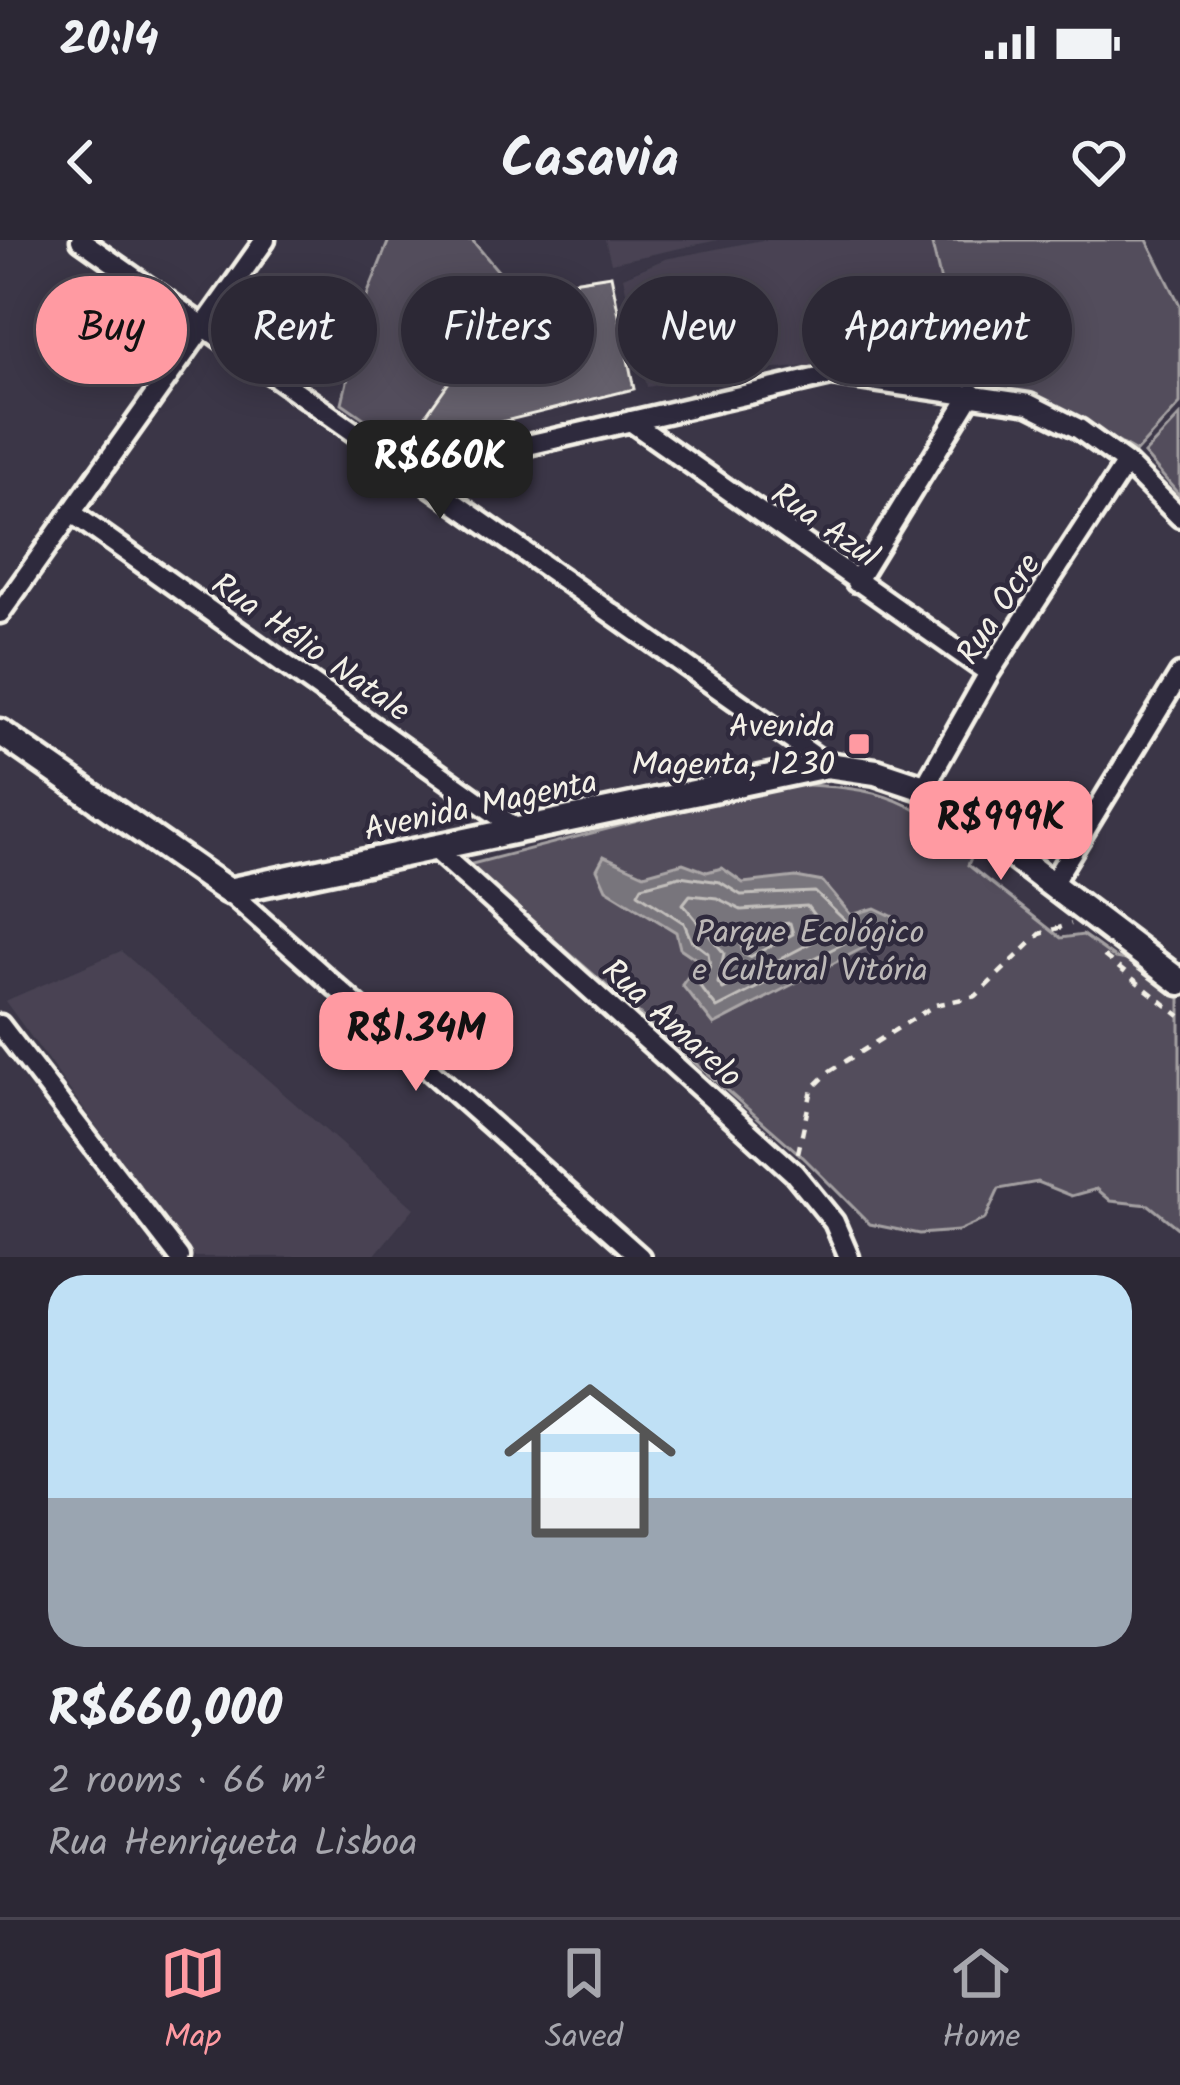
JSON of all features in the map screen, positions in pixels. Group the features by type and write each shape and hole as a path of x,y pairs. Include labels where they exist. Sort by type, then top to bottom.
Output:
{"street":[{"path":"80,240 415,471 827,765"},
{"path":"0,613 265,240"},
{"path":"415,471 830,375 1029,404 1079,429 1126,463 1180,517"},
{"path":"856,582 972,393"},
{"name":"Rua Azul","path":"630,421 989,674"},
{"name":"Rua Ocre","path":"924,788 989,674 1126,463"},
{"name":"Rua Hélio Natale","path":"73,513 517,829"},
{"path":"1052,884 1180,674"},
{"path":"0,732 228,891 640,1257"},
{"name":"Avenida Magenta","path":"228,891 827,765 876,772 924,788 1180,982"},
{"name":"Rua Amarelo","path":"435,849 794,1173 834,1222 849,1257"},
{"path":"0,1025 179,1257"}],"path":[{"path":"794,1173 812,1089 830,1071 935,1005 976,996 1040,934 1068,926 1091,912"},
{"path":"1057,918 1068,926"},
{"path":"1105,956 1180,1016"}],"shaded area":[{"path":"605,240 718,240 611,263"},
{"path":"762,240 931,240 940,276 802,276 802,367 778,369 778,276 625,276 665,259"},
{"path":"121,951 414,1208 373,1257 191,1257 5,1001"}],"green space":[{"path":"389,240 472,240 502,276 401,276 401,384 448,384 404,446 342,403 346,384 377,384 375,276"},
{"path":"931,240 1147,240 1180,305 1180,404 1136,452 1060,409 991,384 1072,384 1072,276 940,276"},
{"path":"1180,416 1180,496 1144,454"},
{"name":"Parque Ecológico e Cultural Vitória","path":"782,784 864,791 907,805 972,855 968,865 1061,938 1083,935 1115,958 1167,967 1180,980 1180,1230 1149,1205 1111,1201 1097,1189 1072,1196 1038,1182 999,1189 985,1219 958,1231 919,1234 870,1224 803,1157 468,865"}],"water":[{"path":"604,856 644,874 683,863 707,872 722,868 743,883 796,877 823,882 851,915 875,908 896,918 892,933 714,1025 682,985 699,961 680,948 676,932 606,889 597,869"}],"building":[{"path":"611,275 618,310 618,384 633,384 634,389 404,446 448,384 594,384 594,278"}],"place":[{"name":"Avenida Magenta, 1230","path":"859,744"}]}
